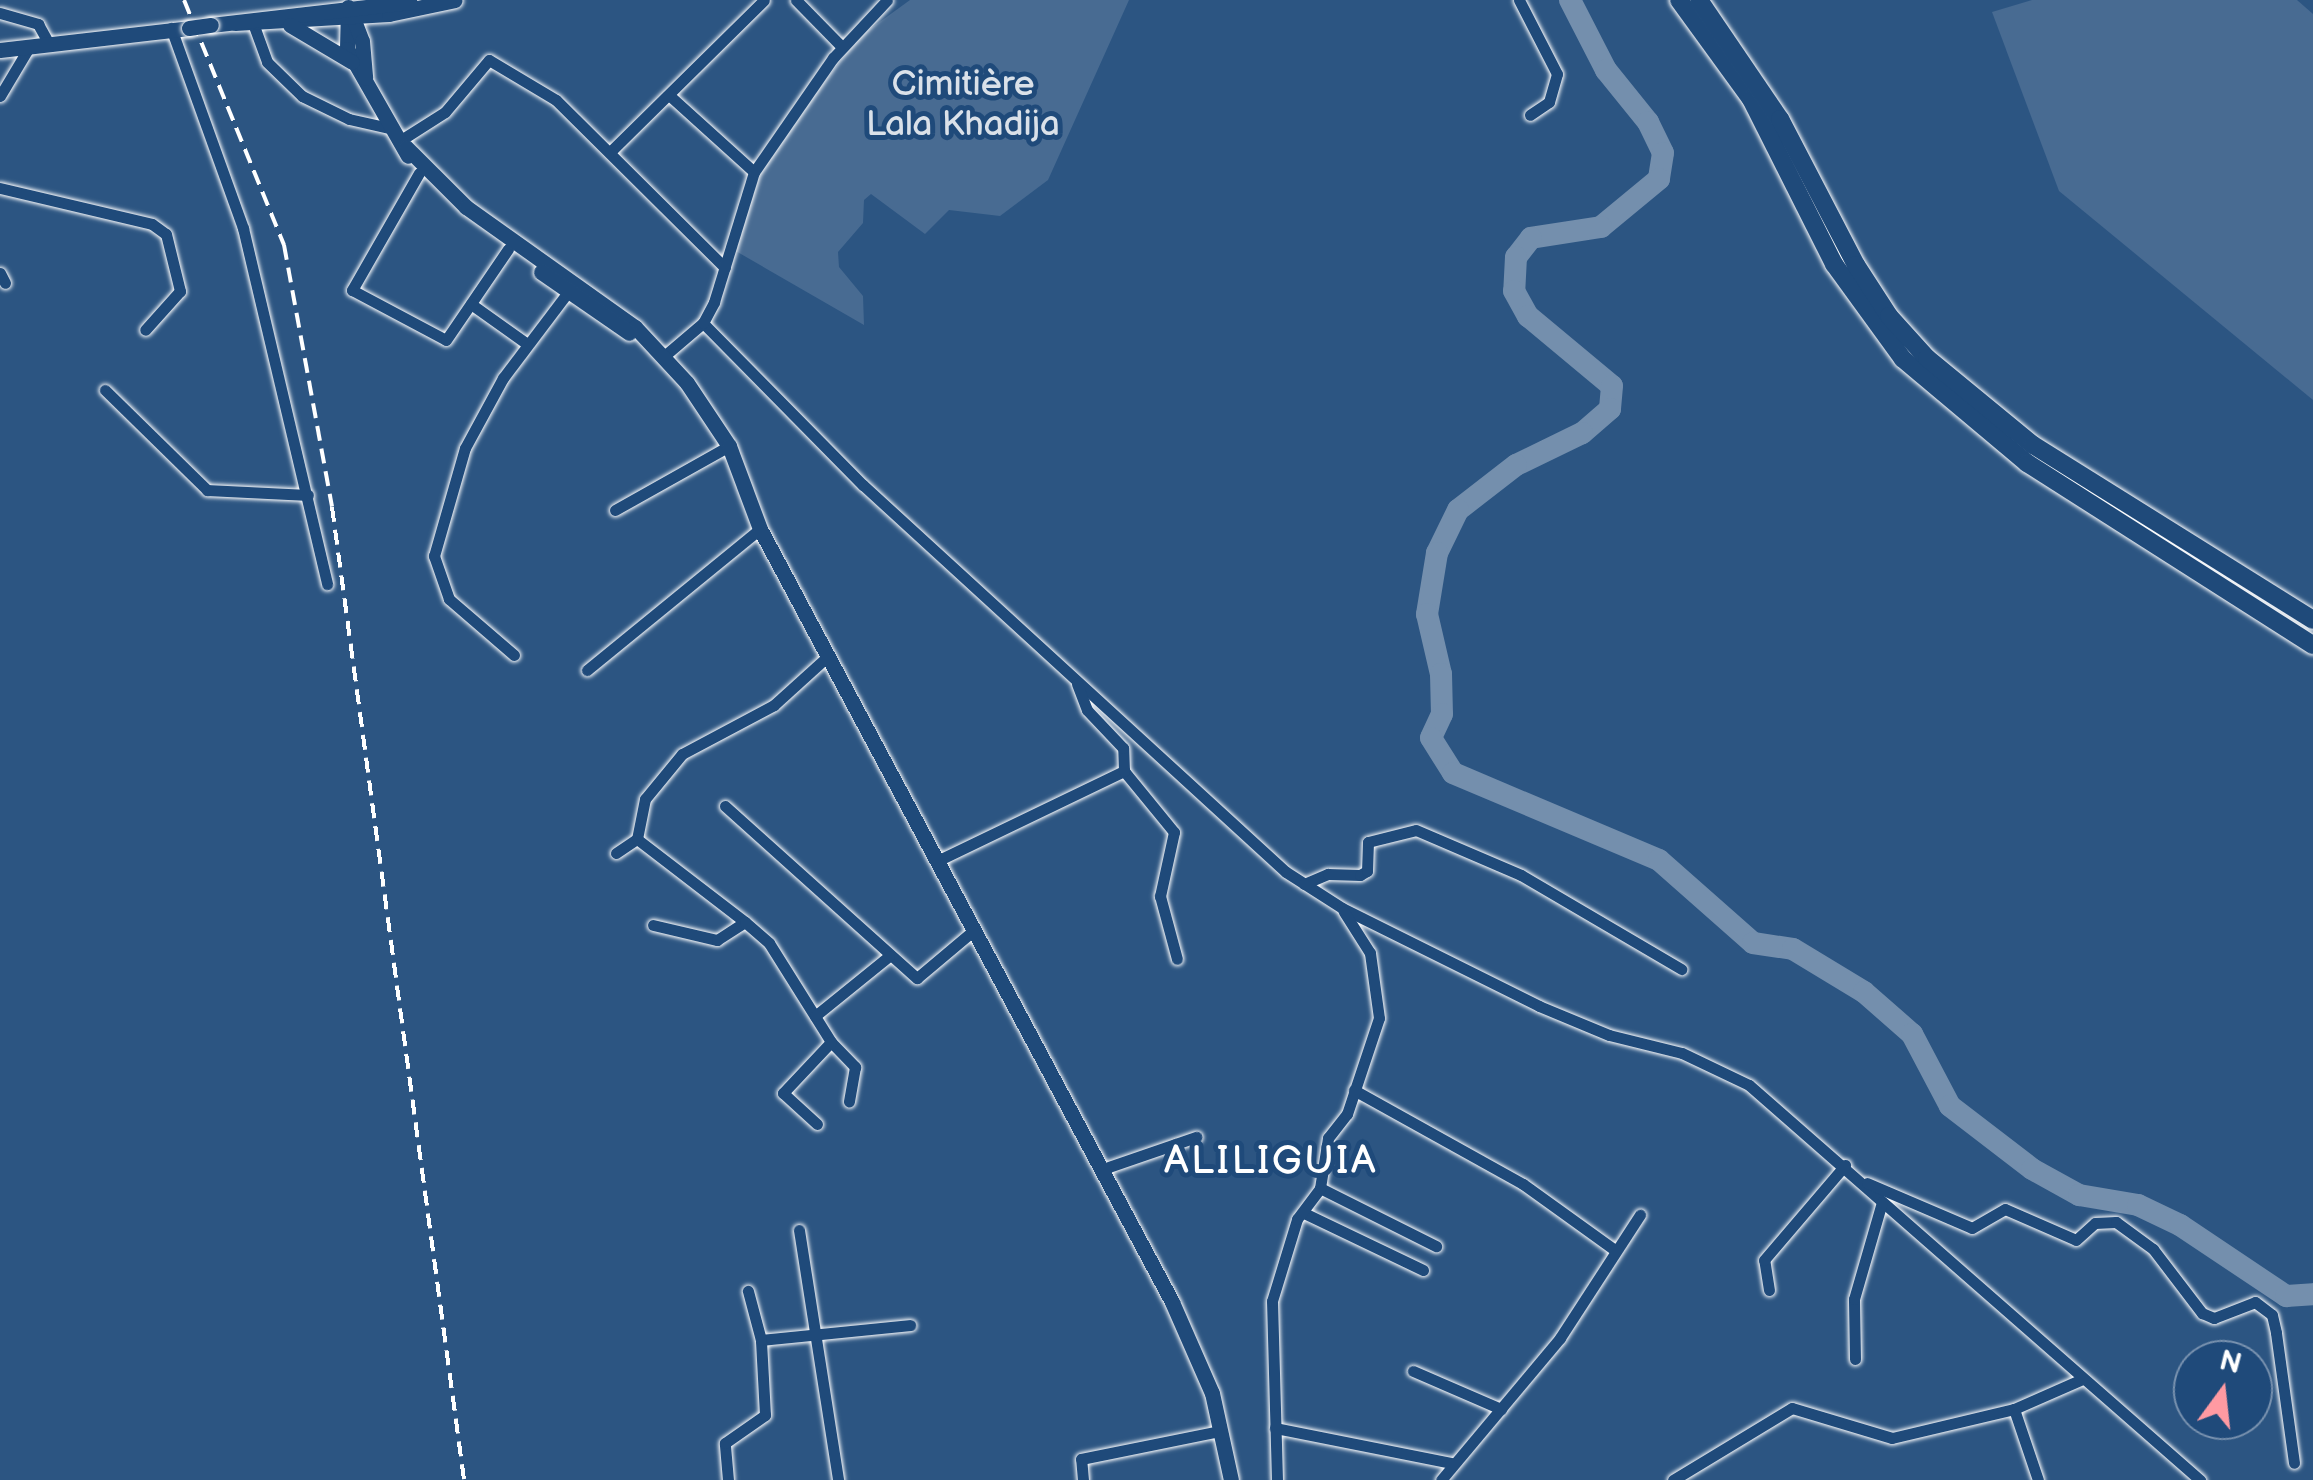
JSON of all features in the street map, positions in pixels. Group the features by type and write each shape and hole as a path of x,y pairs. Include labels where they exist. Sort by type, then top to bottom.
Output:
{"highway":[{"path":"1679,0 1752,99 1834,264 1903,359 2027,463 2313,645"},
{"path":"1699,0 1780,119 1864,278 1927,358 2033,445 2313,620"}],"main road":[{"path":"235,22 254,26 286,24 424,0"},
{"path":"362,41 395,6 455,0"},
{"path":"0,50 171,28 349,14"},
{"path":"349,14 362,41 365,78"},
{"path":"349,14 345,44 419,172 508,249 650,344"},
{"path":"286,24 354,64"},
{"path":"400,138 466,208 626,319 662,356 728,446 760,529 1172,1302 1212,1394 1231,1480"}],"street":[{"path":"610,152 764,0"},
{"path":"796,0 842,47"},
{"path":"662,356 703,323 725,268 754,172 842,47 887,0"},
{"path":"1519,0 1557,74 1550,102 1530,115"},
{"path":"0,13 38,24 50,46"},
{"path":"254,26 267,62 302,96 350,120 400,138 445,112 489,60 556,100 725,268"},
{"path":"171,28 243,228 327,584"},
{"path":"0,96 28,48"},
{"path":"670,96 754,172"},
{"path":"419,172 352,290 446,340 508,249"},
{"path":"0,188 160,227 180,290 145,330"},
{"path":"514,655 450,599 434,556 465,448 527,344 568,292"},
{"path":"471,304 527,344"},
{"path":"703,323 862,485 1304,884 1342,908 1609,1036 1718,1067 1845,1165 2080,1380 2200,1480"},
{"path":"106,390 207,490 308,495"},
{"path":"615,510 728,446"},
{"path":"587,670 760,529"},
{"path":"616,853 637,839 645,799 682,754 774,706 828,656"},
{"path":"1076,682 1087,710 1123,748 1124,770 1174,832 1160,896 1177,959"},
{"path":"937,861 1124,770"},
{"path":"725,806 917,978 974,930"},
{"path":"1304,884 1328,874 1360,875 1367,871 1368,842 1416,830 1521,875 1681,969"},
{"path":"637,839 770,943 831,1042 854,1067 850,1101"},
{"path":"1277,1480 1272,1301 1304,1214 1320,1188 1328,1138 1354,1090 1380,1006 1370,954 1342,908"},
{"path":"653,925 717,940 746,922"},
{"path":"815,1016 889,956"},
{"path":"817,1124 783,1093 831,1042"},
{"path":"1354,1090 1523,1184 1614,1250"},
{"path":"1100,1170 1196,1137"},
{"path":"1768,1290 1764,1260 1845,1165"},
{"path":"1862,1181 1972,1228 2005,1209 2076,1240 2095,1223 2116,1222 2153,1249 2202,1313 2214,1318 2255,1302 2272,1315 2294,1463"},
{"path":"1320,1188 1436,1246"},
{"path":"1855,1359 1854,1299 1882,1202"},
{"path":"1304,1214 1423,1270"},
{"path":"1442,1480 1452,1463 1560,1338 1640,1215"},
{"path":"799,1230 838,1480"},
{"path":"728,1480 725,1443 765,1415 761,1340 748,1291"},
{"path":"761,1340 910,1325"},
{"path":"1413,1371 1501,1410"},
{"path":"1681,1477 1792,1408 1892,1438 2014,1409 2080,1380"},
{"path":"2014,1409 2038,1480"},
{"path":"1275,1428 1452,1463"},
{"path":"1083,1480 1081,1459 1220,1431"}],"green space":[{"name":"Cimitière Lala Khadija","path":"910,0 1129,0 1048,180 1000,216 949,210 925,234 871,194 864,200 863,223 838,252 839,267 863,296 864,325 734,250 766,159 859,37"},
{"path":"2032,0 2297,0 2313,14 2313,400 2059,191 1992,12"}],"waterway":[{"path":"1570,0 1606,70 1648,122 1663,153 1659,179 1601,227 1531,238 1516,257 1514,291 1528,316 1612,386 1610,409 1582,433 1516,465 1458,510 1437,553 1427,614 1441,674 1442,714 1431,738 1453,773 1659,860 1753,943 1793,949 1864,992 1912,1034 1950,1106 2032,1169 2079,1195 2138,1205 2180,1225 2286,1296 2313,1294"}],"railway":[{"path":"184,0 284,245 332,507 464,1480"}],"district":[{"name":"ALILIGUIA","path":"1271,1161"}]}
